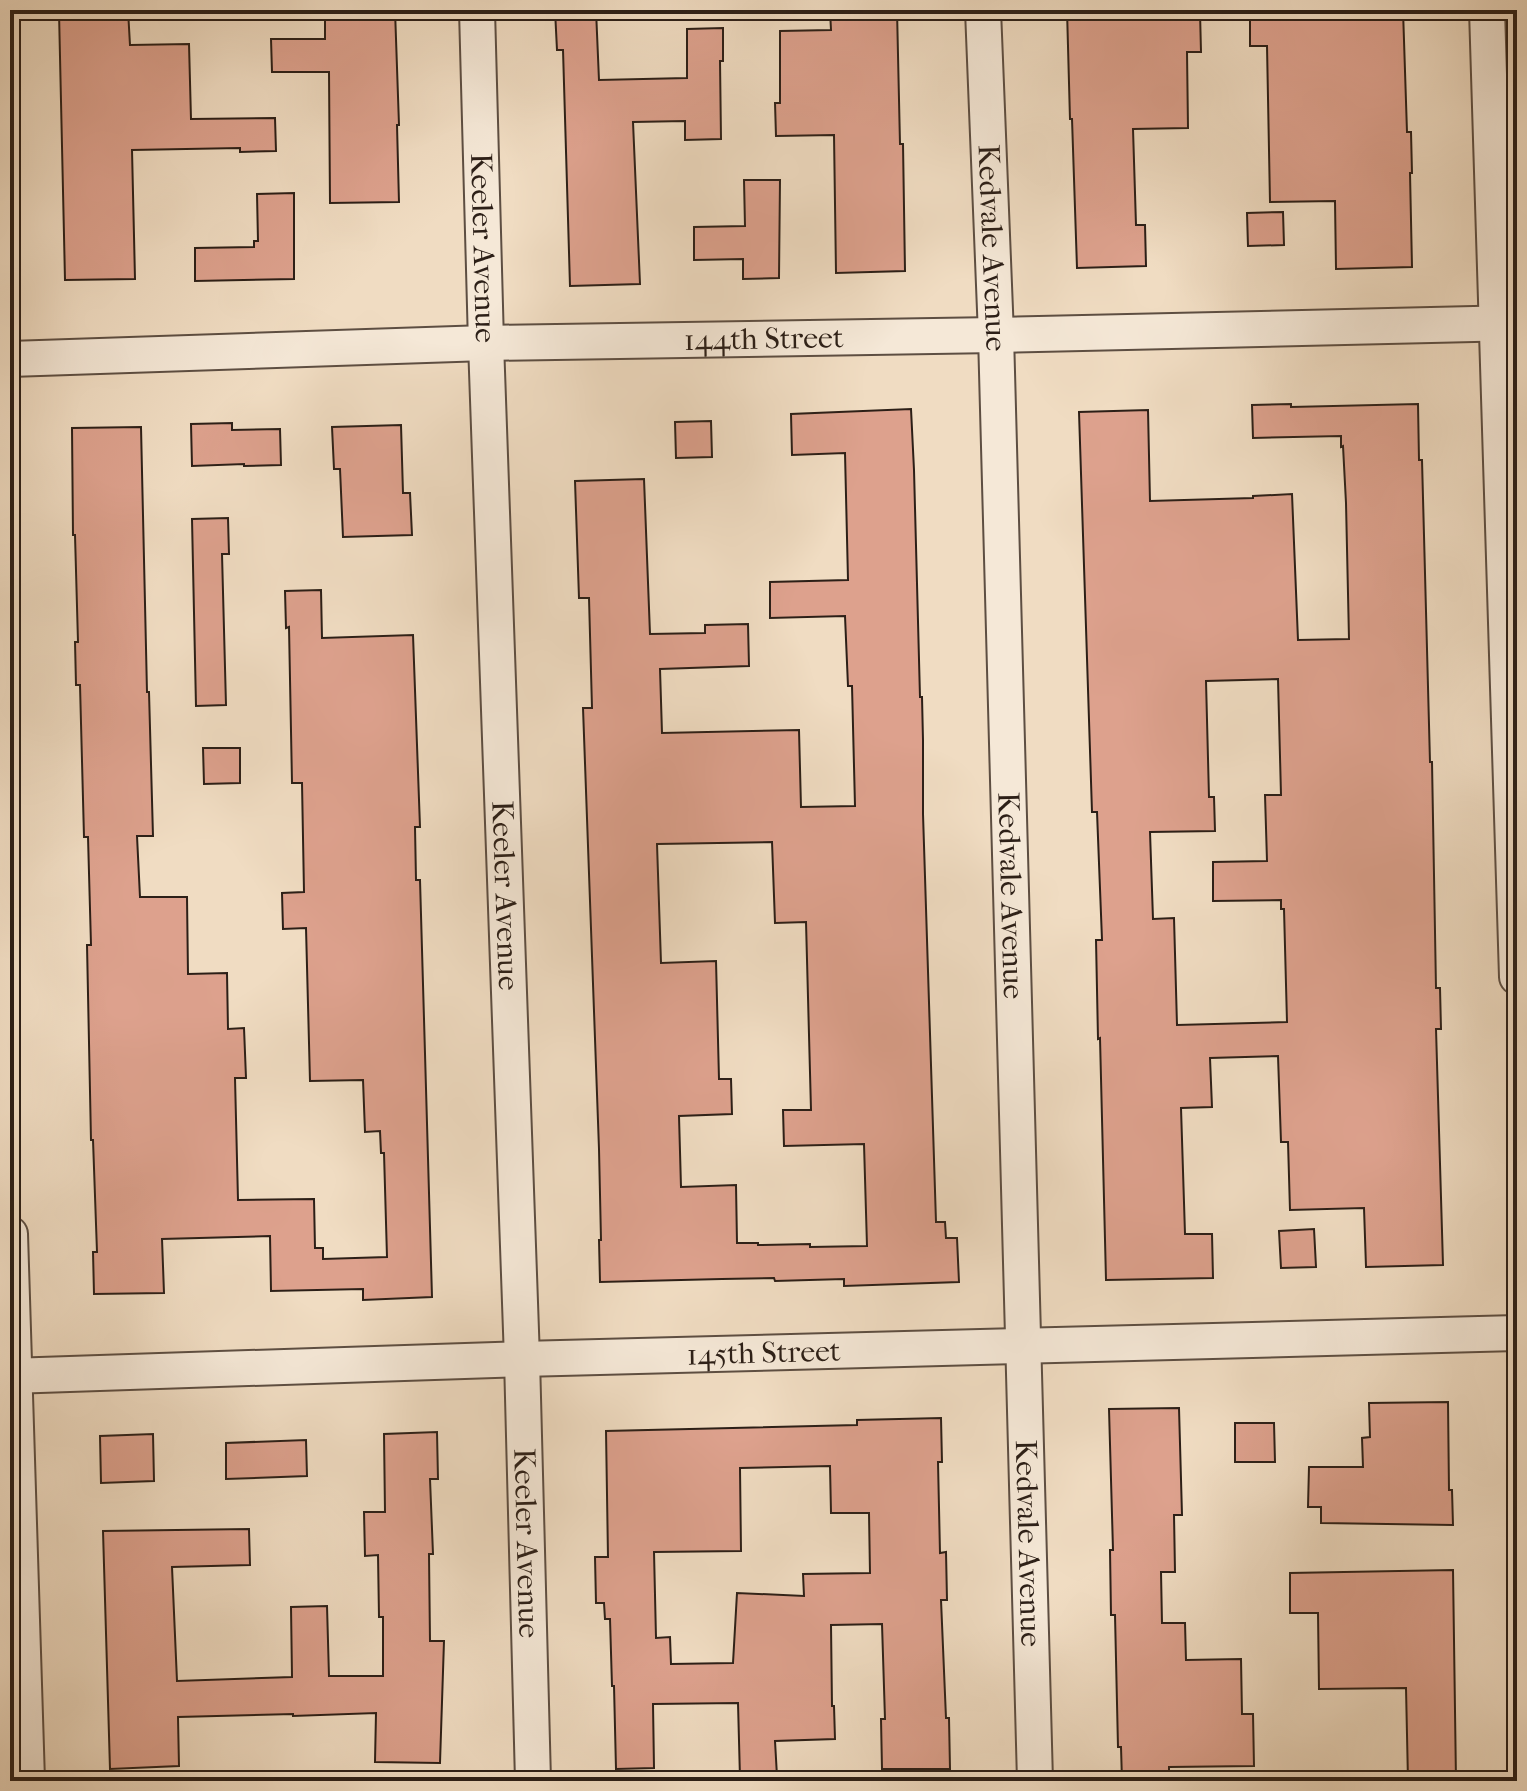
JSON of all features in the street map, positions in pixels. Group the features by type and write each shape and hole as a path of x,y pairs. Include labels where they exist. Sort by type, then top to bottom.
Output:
{"street":[{"name":"Keeler Avenue","path":"477,10 533,1781"},
{"name":"Kedvale Avenue","path":"983,10 996,335 1035,1781"},
{"path":"1487,10 1507,323 1517,977"},
{"name":"144th Street","path":"10,359 486,343 1507,323"},
{"path":"10,1234 12,1376 27,1781"},
{"name":"145th Street","path":"12,1376 1022,1344 1517,1333"}],"building":[{"path":"128,10 130,45 189,44 191,119 275,118 276,151 240,152 240,148 132,150 135,279 65,280 59,12"},
{"path":"325,10 395,10 399,202 330,203 329,72 272,72 271,39 325,39"},
{"path":"555,10 596,10 599,80 687,78 687,29 723,28 723,61 720,61 721,139 685,140 685,121 633,122 640,284 570,286 563,50 557,50"},
{"path":"830,10 897,10 905,271 836,273 834,135 776,136 775,103 780,103 780,31 831,30"},
{"path":"1067,10 1127,10 1128,14 1200,12 1201,52 1187,52 1188,128 1133,129 1136,225 1145,225 1146,266 1077,268"},
{"path":"1403,10 1407,132 1411,132 1412,267 1336,269 1335,201 1270,202 1267,46 1250,46 1250,12"},
{"path":"744,180 780,180 779,278 743,279 743,259 694,260 694,227 745,226"},
{"path":"294,193 294,279 195,281 195,248 254,247 254,241 258,241 257,194"},
{"path":"1283,212 1284,245 1248,246 1247,213"},
{"path":"1418,404 1432,762 1436,988 1440,988 1441,1029 1436,1029 1443,1265 1366,1267 1364,1208 1290,1210 1288,1142 1281,1142 1278,1056 1210,1058 1212,1107 1181,1108 1185,1234 1212,1234 1213,1278 1106,1280 1096,940 1102,940 1097,812 1092,812 1079,412 1148,410 1150,501 1292,494 1298,640 1349,639 1341,436 1253,438 1252,405","holes":["1278,679 1281,795 1265,795 1267,861 1213,862 1213,901 1281,900 1281,909 1284,909 1287,1022 1177,1025 1174,918 1153,919 1150,832 1215,831 1214,797 1209,797 1206,681"]},
{"path":"911,409 936,1222 945,1222 946,1238 957,1238 959,1282 844,1286 844,1279 775,1281 774,1278 600,1282 599,1149 583,708 592,708 589,598 579,598 575,481 644,479 650,634 705,633 705,625 748,624 749,666 660,669 662,733 799,730 801,807 855,806 852,686 848,686 845,616 770,618 770,582 848,580 845,453 792,455 791,414","holes":["772,842 775,923 806,922 811,1110 783,1110 784,1146 864,1144 867,1246 737,1243 736,1185 681,1187 679,1116 732,1114 731,1079 719,1079 716,961 661,963 657,844"]},
{"path":"711,421 712,457 676,458 675,422"},
{"path":"232,423 232,430 280,429 281,465 192,466 191,424"},
{"path":"401,425 403,493 410,493 412,535 343,537 340,469 334,469 332,427"},
{"path":"141,427 153,836 137,836 140,897 187,897 188,974 227,973 228,1029 244,1028 246,1078 235,1078 238,1200 314,1199 315,1248 323,1248 323,1259 387,1257 384,1153 381,1153 380,1131 365,1132 363,1080 310,1081 306,928 283,929 282,893 304,892 302,783 292,783 289,627 286,628 285,591 321,590 322,638 413,635 420,827 415,827 416,880 420,880 432,1297 363,1300 363,1289 271,1291 270,1236 162,1239 164,1293 94,1294 93,1252 97,1252 87,945 91,945 88,837 84,837 80,685 76,685 75,642 78,642 72,428"},
{"path":"228,518 229,554 222,554 226,705 196,706 192,519"},
{"path":"203,748 240,748 240,783 204,784"},
{"path":"1314,1229 1316,1267 1281,1268 1279,1231"},
{"path":"1448,1402 1449,1490 1452,1490 1453,1525 1321,1523 1321,1507 1308,1507 1309,1467 1363,1467 1362,1438 1370,1437 1369,1403"},
{"path":"1179,1408 1182,1515 1174,1515 1175,1572 1161,1572 1162,1623 1185,1623 1186,1660 1241,1659 1242,1714 1253,1714 1254,1766 1169,1767 1169,1781 1122,1781 1121,1747 1118,1747 1115,1615 1111,1615 1110,1550 1113,1550 1109,1409"},
{"path":"941,1418 942,1462 938,1462 940,1553 946,1552 947,1600 941,1600 950,1769 882,1769 881,1719 885,1719 882,1624 831,1625 835,1739 775,1741 777,1776 740,1778 738,1703 653,1704 654,1768 616,1769 610,1619 605,1619 604,1603 596,1603 595,1557 608,1557 606,1431 857,1425 857,1420","holes":["830,1466 831,1513 869,1513 870,1573 803,1574 804,1596 737,1593 733,1663 671,1664 670,1637 656,1638 654,1552 741,1551 740,1468"]},
{"path":"1235,1423 1274,1423 1275,1462 1235,1462"},
{"path":"437,1432 438,1479 430,1479 433,1554 429,1554 430,1641 444,1641 440,1763 375,1762 376,1713 293,1714 178,1717 179,1766 110,1769 103,1531 249,1529 250,1565 172,1567 177,1681 292,1677 291,1607 327,1606 329,1676 383,1676 383,1617 379,1617 378,1555 365,1556 364,1512 385,1512 384,1434"},
{"path":"153,1434 154,1481 101,1483 100,1436"},
{"path":"306,1440 307,1476 226,1479 226,1443"},
{"path":"1453,1570 1456,1781 1408,1781 1406,1688 1319,1689 1318,1613 1290,1613 1290,1573"}]}
